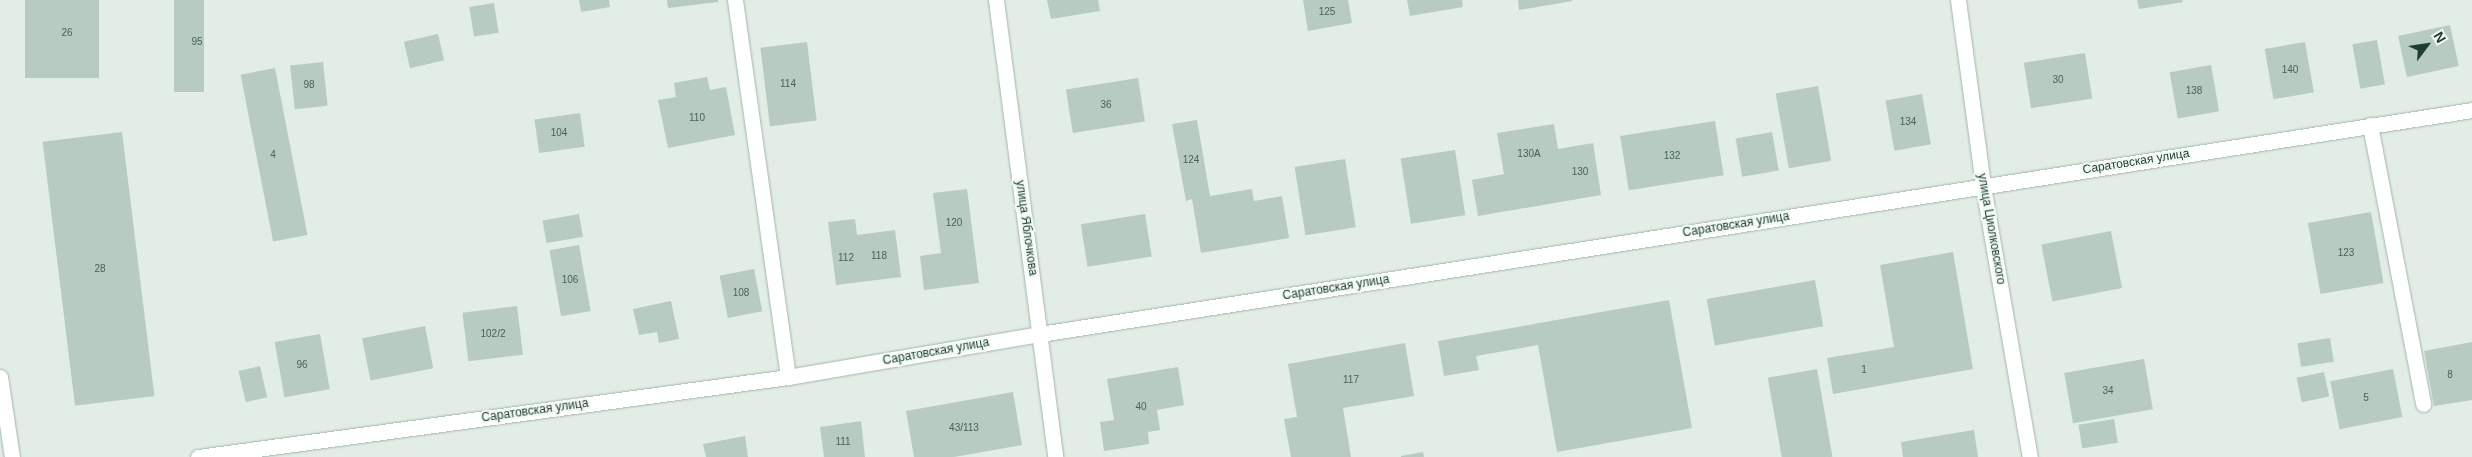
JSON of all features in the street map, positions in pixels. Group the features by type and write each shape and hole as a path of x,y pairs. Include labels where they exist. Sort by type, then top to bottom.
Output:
{"street":[{"path":"735,0 788,376"},
{"name":"улица Яблочкова","path":"996,0 1055,457"},
{"name":"улица Циолковского","path":"1958,0 1983,186 2030,457"},
{"name":"Саратовская улица","path":"198,457 788,376 1040,334 2472,110"},
{"path":"2370,125 2422,404"},
{"path":"0,377 12,457"}],"building":[{"path":"25,0 99,0 99,78 25,78"},
{"path":"174,0 204,0 204,92 174,92"},
{"path":"579,0 609,0 610,7 581,12"},
{"path":"667,0 718,0 718,2 668,8"},
{"path":"1047,0 1098,0 1100,11 1051,19"},
{"path":"1303,0 1348,0 1352,23 1308,31"},
{"path":"1407,0 1462,0 1463,7 1410,16"},
{"path":"1518,0 1572,0 1572,1 1519,10"},
{"path":"2137,0 2182,0 2183,2 2139,9"},
{"path":"494,3 499,33 474,37 469,7"},
{"path":"2450,25 2459,66 2407,77 2398,36"},
{"path":"438,34 444,60 410,68 404,42"},
{"path":"2377,40 2385,84 2360,89 2352,44"},
{"path":"807,42 817,120 770,126 760,48"},
{"path":"2305,42 2314,92 2273,99 2265,49"},
{"path":"2085,53 2092,98 2031,108 2024,63"},
{"path":"323,62 328,106 295,109 290,65"},
{"path":"2211,65 2219,111 2178,119 2170,72"},
{"path":"275,68 307,235 273,242 241,75"},
{"path":"707,77 710,90 726,87 735,135 668,148 658,100 676,97 674,83"},
{"path":"1138,78 1145,121 1073,133 1066,89"},
{"path":"1818,86 1831,161 1789,168 1776,93"},
{"path":"1922,94 1931,144 1894,151 1886,100"},
{"path":"580,113 585,147 539,153 534,119"},
{"path":"1197,120 1210,196 1252,189 1254,201 1282,196 1289,238 1201,253 1192,199 1186,201 1172,124"},
{"path":"1715,121 1724,175 1629,190 1620,136"},
{"path":"1554,124 1558,149 1593,143 1601,195 1478,216 1472,180 1504,174 1497,133"},
{"path":"122,132 154,396 75,406 43,142"},
{"path":"1772,132 1779,170 1742,177 1736,138"},
{"path":"1455,150 1465,215 1411,224 1401,159"},
{"path":"1345,159 1356,227 1305,235 1295,167"},
{"path":"967,189 979,283 924,290 920,256 941,253 933,193"},
{"path":"2371,212 2384,283 2320,294 2308,223"},
{"path":"579,214 583,237 547,243 543,220"},
{"path":"1145,214 1152,256 1088,267 1081,224"},
{"path":"855,219 857,235 895,230 901,277 836,285 828,222"},
{"path":"2111,231 2122,288 2052,301 2041,245"},
{"path":"579,245 591,311 561,316 549,250"},
{"path":"1953,252 1973,369 1833,394 1827,358 1894,347 1880,265"},
{"path":"754,269 762,311 728,318 720,276"},
{"path":"1815,280 1823,326 1715,345 1707,299"},
{"path":"1669,300 1692,428 1557,452 1538,345 1476,356 1479,370 1444,376 1438,341"},
{"path":"671,301 679,339 659,343 657,332 639,335 633,309"},
{"path":"517,306 523,355 468,361 462,313"},
{"path":"425,326 433,368 370,380 362,338"},
{"path":"320,334 330,389 284,397 275,342"},
{"path":"2330,338 2334,362 2301,367 2297,343"},
{"path":"2472,342 2472,400 2434,406 2424,351"},
{"path":"1405,343 1414,396 1343,408 1351,457 1291,457 1284,419 1297,417 1288,364"},
{"path":"2144,359 2153,409 2073,423 2064,373"},
{"path":"260,366 267,397 246,402 239,371"},
{"path":"1178,367 1184,405 1157,410 1160,430 1148,432 1149,444 1104,451 1100,422 1114,420 1107,379"},
{"path":"1817,369 1832,457 1782,457 1768,378"},
{"path":"2393,369 2402,417 2340,429 2330,381"},
{"path":"2324,372 2329,396 2302,402 2297,378"},
{"path":"1013,392 1022,445 954,457 914,457 906,411"},
{"path":"2114,419 2118,443 2082,448 2078,425"},
{"path":"861,421 865,457 824,457 820,427"},
{"path":"1974,430 1978,457 1903,457 1901,442"},
{"path":"745,436 748,457 706,457 703,444"},
{"path":"1423,452 1424,457 1401,457 1401,456"}]}
